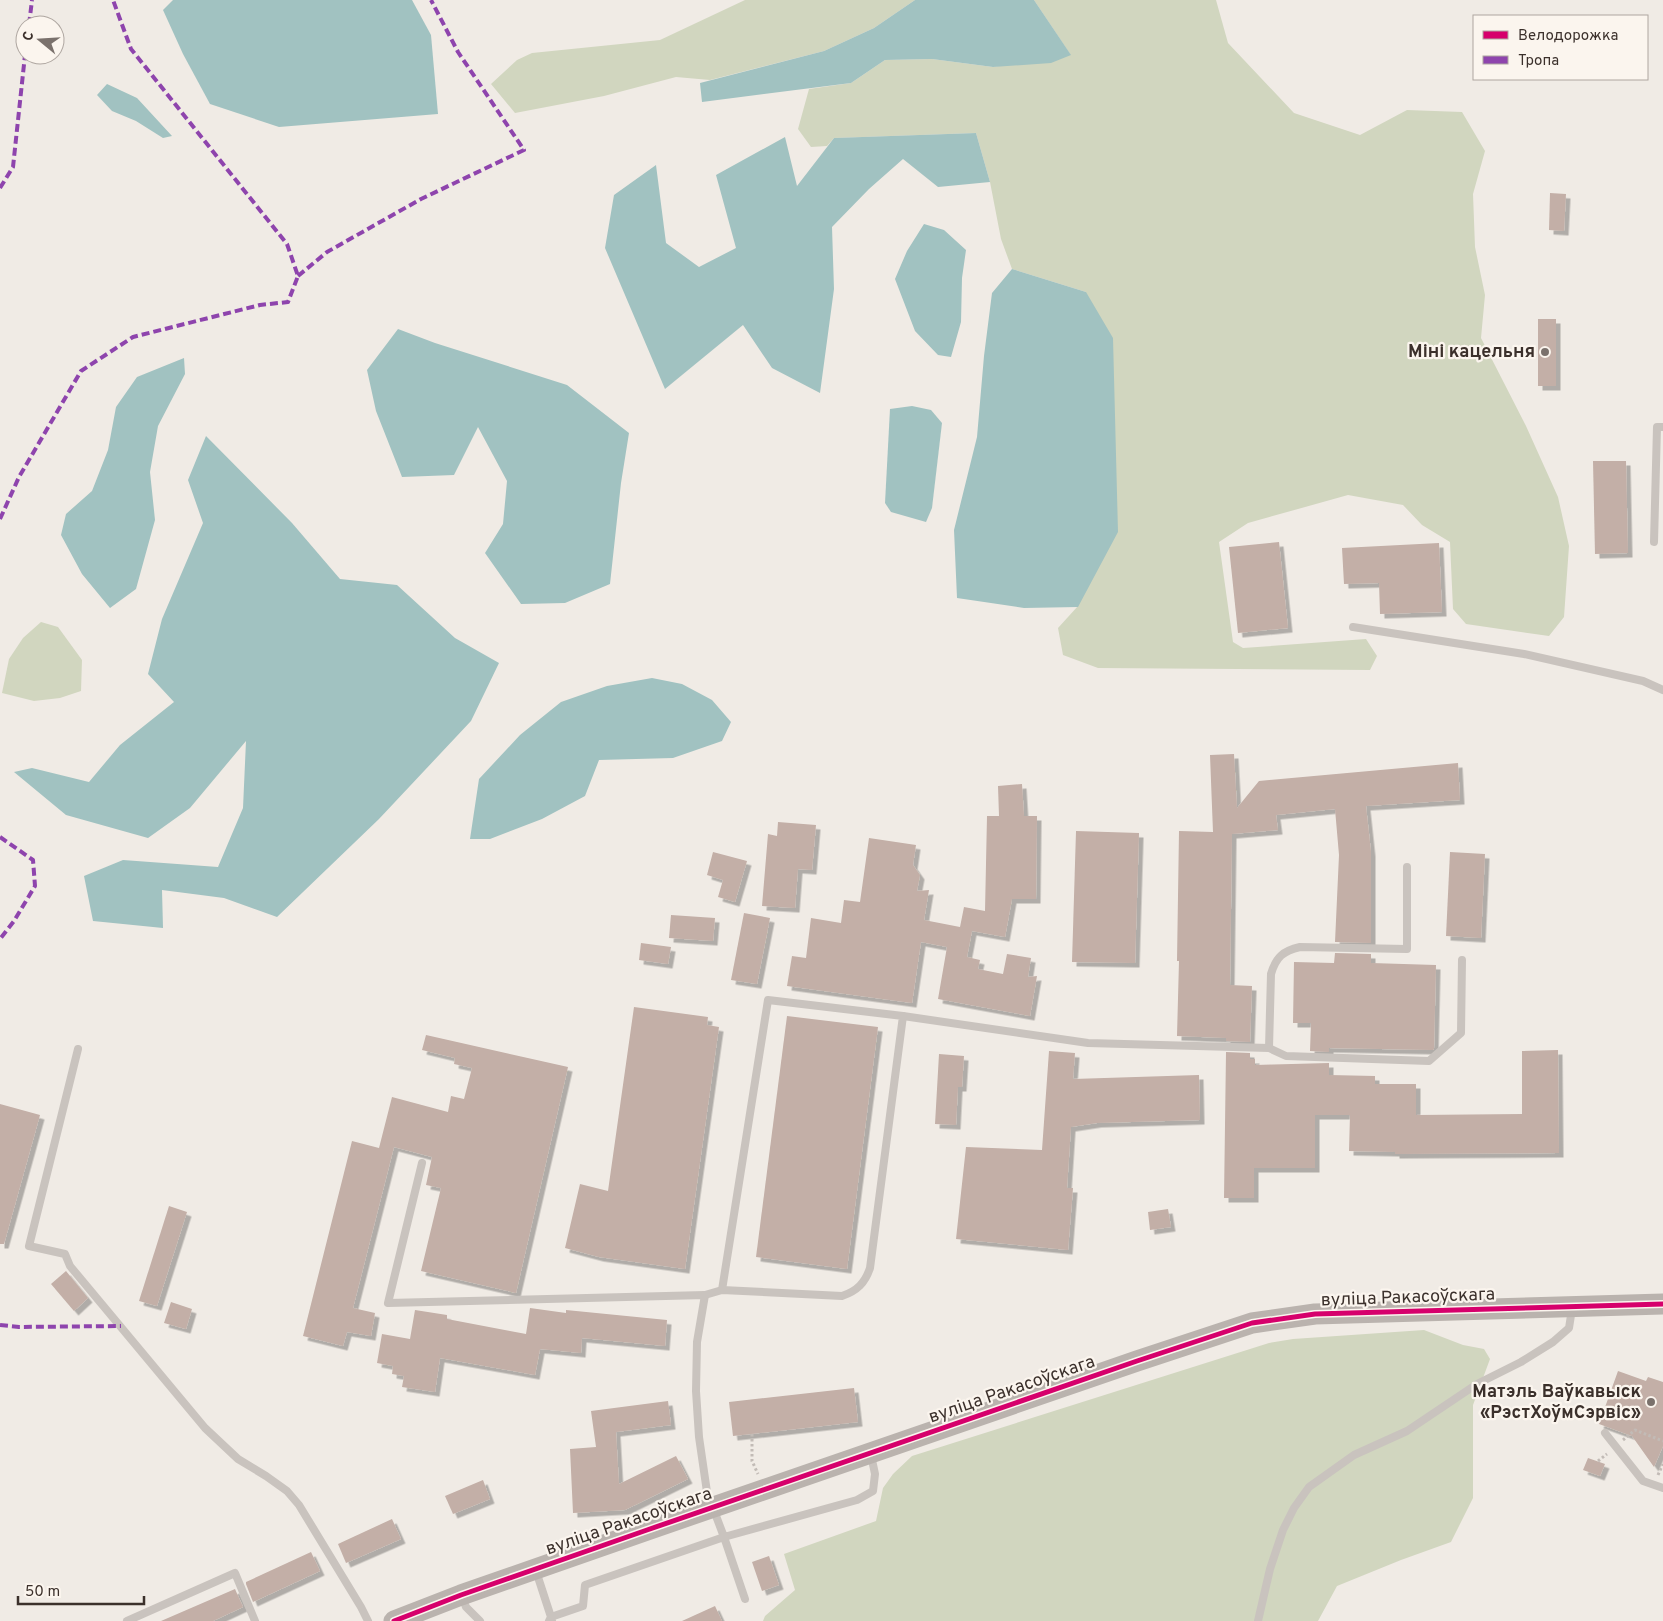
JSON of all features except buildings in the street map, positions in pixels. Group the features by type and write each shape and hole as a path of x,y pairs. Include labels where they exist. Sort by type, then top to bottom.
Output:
{"street":[{"name":"вуліца Ракасоўскага","path":"394,1621 536,1569 871,1453 1137,1361 1252,1324 1315,1314 1663,1304"}],"lane":[{"path":"1654,542 1657,427 1663,427"},
{"path":"1353,627 1524,654 1643,681 1663,690"},
{"path":"1269,1048 1272,974 1278,958 1288,950 1300,947 1407,949 1407,866"},
{"path":"722,1290 768,1000 903,1016 1088,1043 1269,1048 1286,1056 1429,1060 1461,1033 1462,960"},
{"path":"422,1163 388,1304 705,1295 722,1290 842,1296 858,1289 865,1281 870,1268 903,1016"},
{"path":"78,1049 29,1246 65,1254 70,1266 205,1428 238,1459 287,1491 299,1505 368,1621"},
{"path":"705,1295 697,1342 696,1391 699,1437 708,1492 745,1599"},
{"path":"1258,1621 1270,1569 1283,1530 1294,1508 1309,1487 1354,1455 1407,1431 1477,1384 1521,1362 1553,1342 1569,1328 1572,1307"},
{"path":"1605,1433 1643,1481 1663,1488"},
{"path":"536,1569 550,1620 583,1606 585,1584 724,1537 858,1500 874,1491 875,1474 871,1453"},
{"path":"127,1621 235,1573 255,1621"},
{"path":"461,1596 466,1607 480,1621"}],"path":[{"path":"752,1434 752,1461 758,1475"}],"green space":[{"path":"745,0 915,0 874,28 824,51 710,80 676,77 604,96 515,113 491,84 517,60 532,53 660,40"},
{"path":"1034,0 1216,0 1228,43 1294,113 1360,135 1407,110 1462,112 1485,151 1473,194 1475,247 1485,295 1481,338 1526,426 1558,497 1569,546 1564,617 1549,636 1466,624 1453,609 1450,542 1422,525 1403,505 1348,495 1248,523 1219,542 1233,642 1243,648 1366,639 1377,656 1370,670 1098,668 1063,655 1058,628 1078,606 1086,292 1012,269 1001,239 990,182 976,133 834,138 827,146 811,147 798,129 809,89 851,83 885,60 932,59 993,67 1070,54"},
{"path":"41,622 58,627 82,660 81,691 60,698 34,701 2,693 9,659 23,638"},
{"path":"1424,1330 1463,1345 1484,1349 1490,1359 1473,1405 1473,1498 1451,1542 1337,1586 1318,1621 763,1621 765,1616 795,1590 784,1554 876,1521 883,1488 893,1474 912,1456 1269,1343 1293,1339"}],"water":[{"path":"173,0 412,0 431,35 438,114 279,127 210,104 183,54 163,10"},
{"path":"915,0 1034,0 1071,55 1051,63 993,67 932,59 885,60 851,83 702,102 700,83 824,51 874,28"},
{"path":"107,84 137,98 172,136 163,138 136,121 112,111 97,95"},
{"path":"976,133 990,182 938,187 903,159 869,189 832,227 834,289 820,393 772,368 743,325 665,389 605,248 614,195 656,165 666,243 699,267 736,248 716,175 785,137 797,186 834,138"},
{"path":"924,224 944,230 966,250 962,278 961,322 951,357 938,355 915,331 895,279 907,251"},
{"path":"1012,269 1086,292 1113,338 1118,532 1078,607 1024,608 957,598 954,530 977,437 992,293"},
{"path":"398,329 435,343 567,385 629,433 621,483 610,584 565,603 521,604 485,553 503,524 507,481 478,427 454,475 402,477 376,411 367,370"},
{"path":"184,358 185,374 158,426 150,472 155,520 136,589 110,608 82,574 61,535 66,514 92,491 108,450 116,407 137,377"},
{"path":"912,406 931,410 942,423 932,508 926,522 891,512 885,503 890,409"},
{"path":"206,436 292,523 340,579 397,585 455,638 499,663 471,721 379,819 277,917 224,898 162,890 163,928 93,921 84,876 123,860 218,867 243,808 246,741 190,808 148,838 66,815 14,772 32,768 89,782 120,745 174,702 148,674 162,619 203,523 188,480"},
{"path":"652,678 682,684 712,700 731,722 722,741 673,758 599,760 585,796 542,819 490,839 470,839 479,779 520,735 561,702 607,686"}],"marked path":[{"path":"30,15 32,0"},
{"path":"0,519 19,477 81,371 133,337 260,305 288,302 298,276 287,244 131,49 113,0"},
{"path":"298,276 327,252 421,199 524,150 458,52 431,0"},
{"path":"0,188 13,167 24,65"},
{"path":"0,837 33,860 35,886 14,921 0,939"},
{"path":"0,1325 19,1327 121,1326"}],"cycle path":[{"path":"394,1621 461,1595 647,1530 1252,1323 1315,1314 1663,1304"}],"place":[{"name":"Міні кацельня","path":"1545,352"},
{"name":"Матэль Ваўкавыск «РэстХоўмСэрвіс»","path":"1651,1402"}]}
